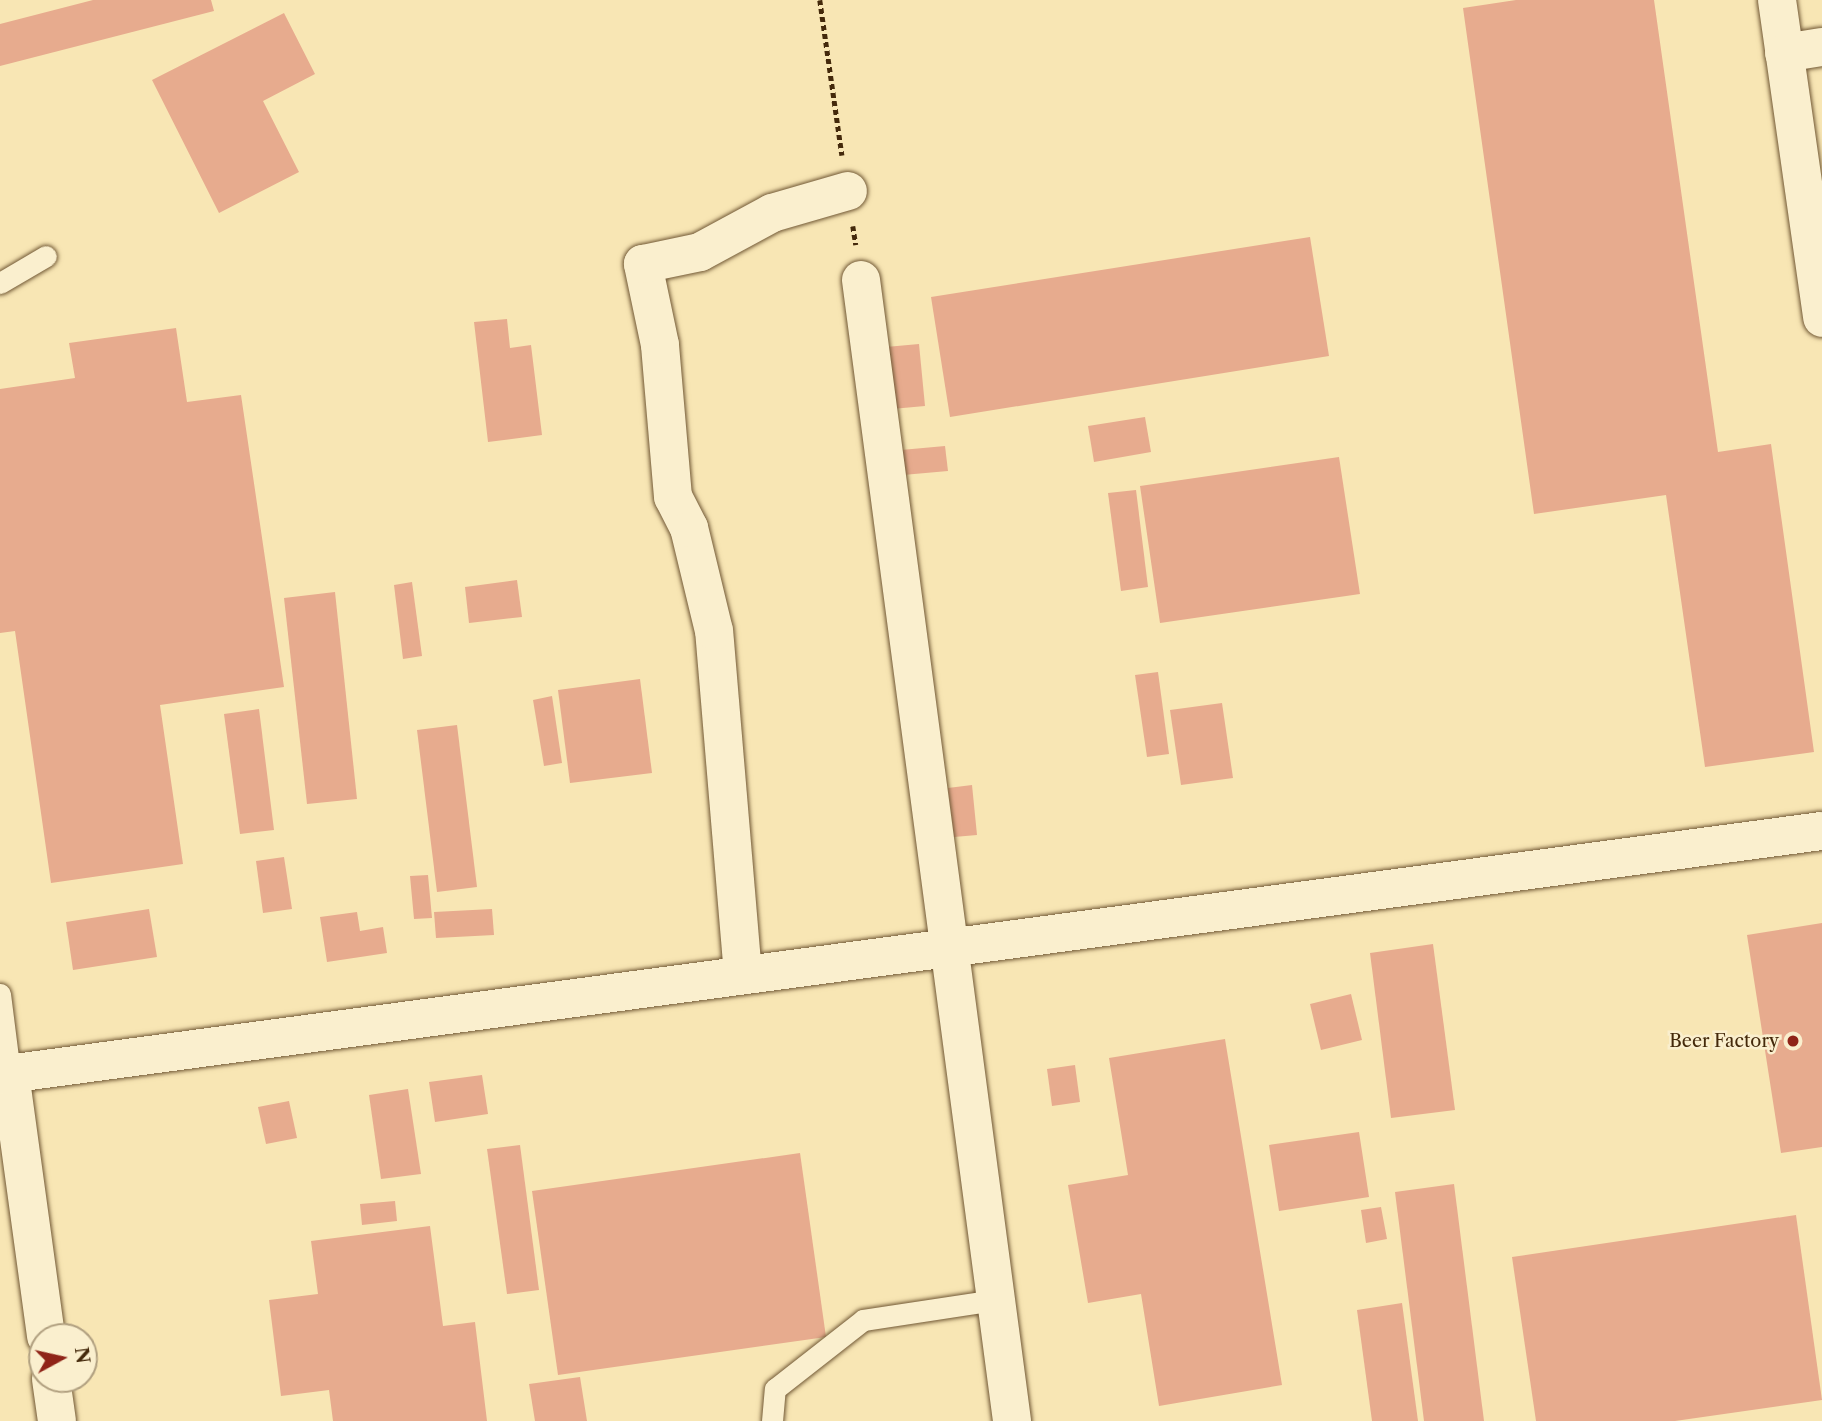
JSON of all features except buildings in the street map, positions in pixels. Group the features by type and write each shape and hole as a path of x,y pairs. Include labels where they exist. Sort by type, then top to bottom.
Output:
{"street":[{"path":"1777,0 1822,318"},
{"path":"1784,53 1822,47"},
{"path":"743,975 714,631 693,540 673,497 660,345 643,264 700,252 772,213 848,191"},
{"path":"861,280 947,948 1012,1421"},
{"path":"44,1323 5,1074 1822,831"},
{"path":"53,1393 57,1421"}],"lane":[{"path":"0,283 46,256"},
{"path":"0,994 5,1074"},
{"path":"772,1421 775,1390 863,1320 996,1300"}],"path":[{"path":"820,0 861,280"}],"place":[{"name":"Beer Factory","path":"1793,1041"}]}
